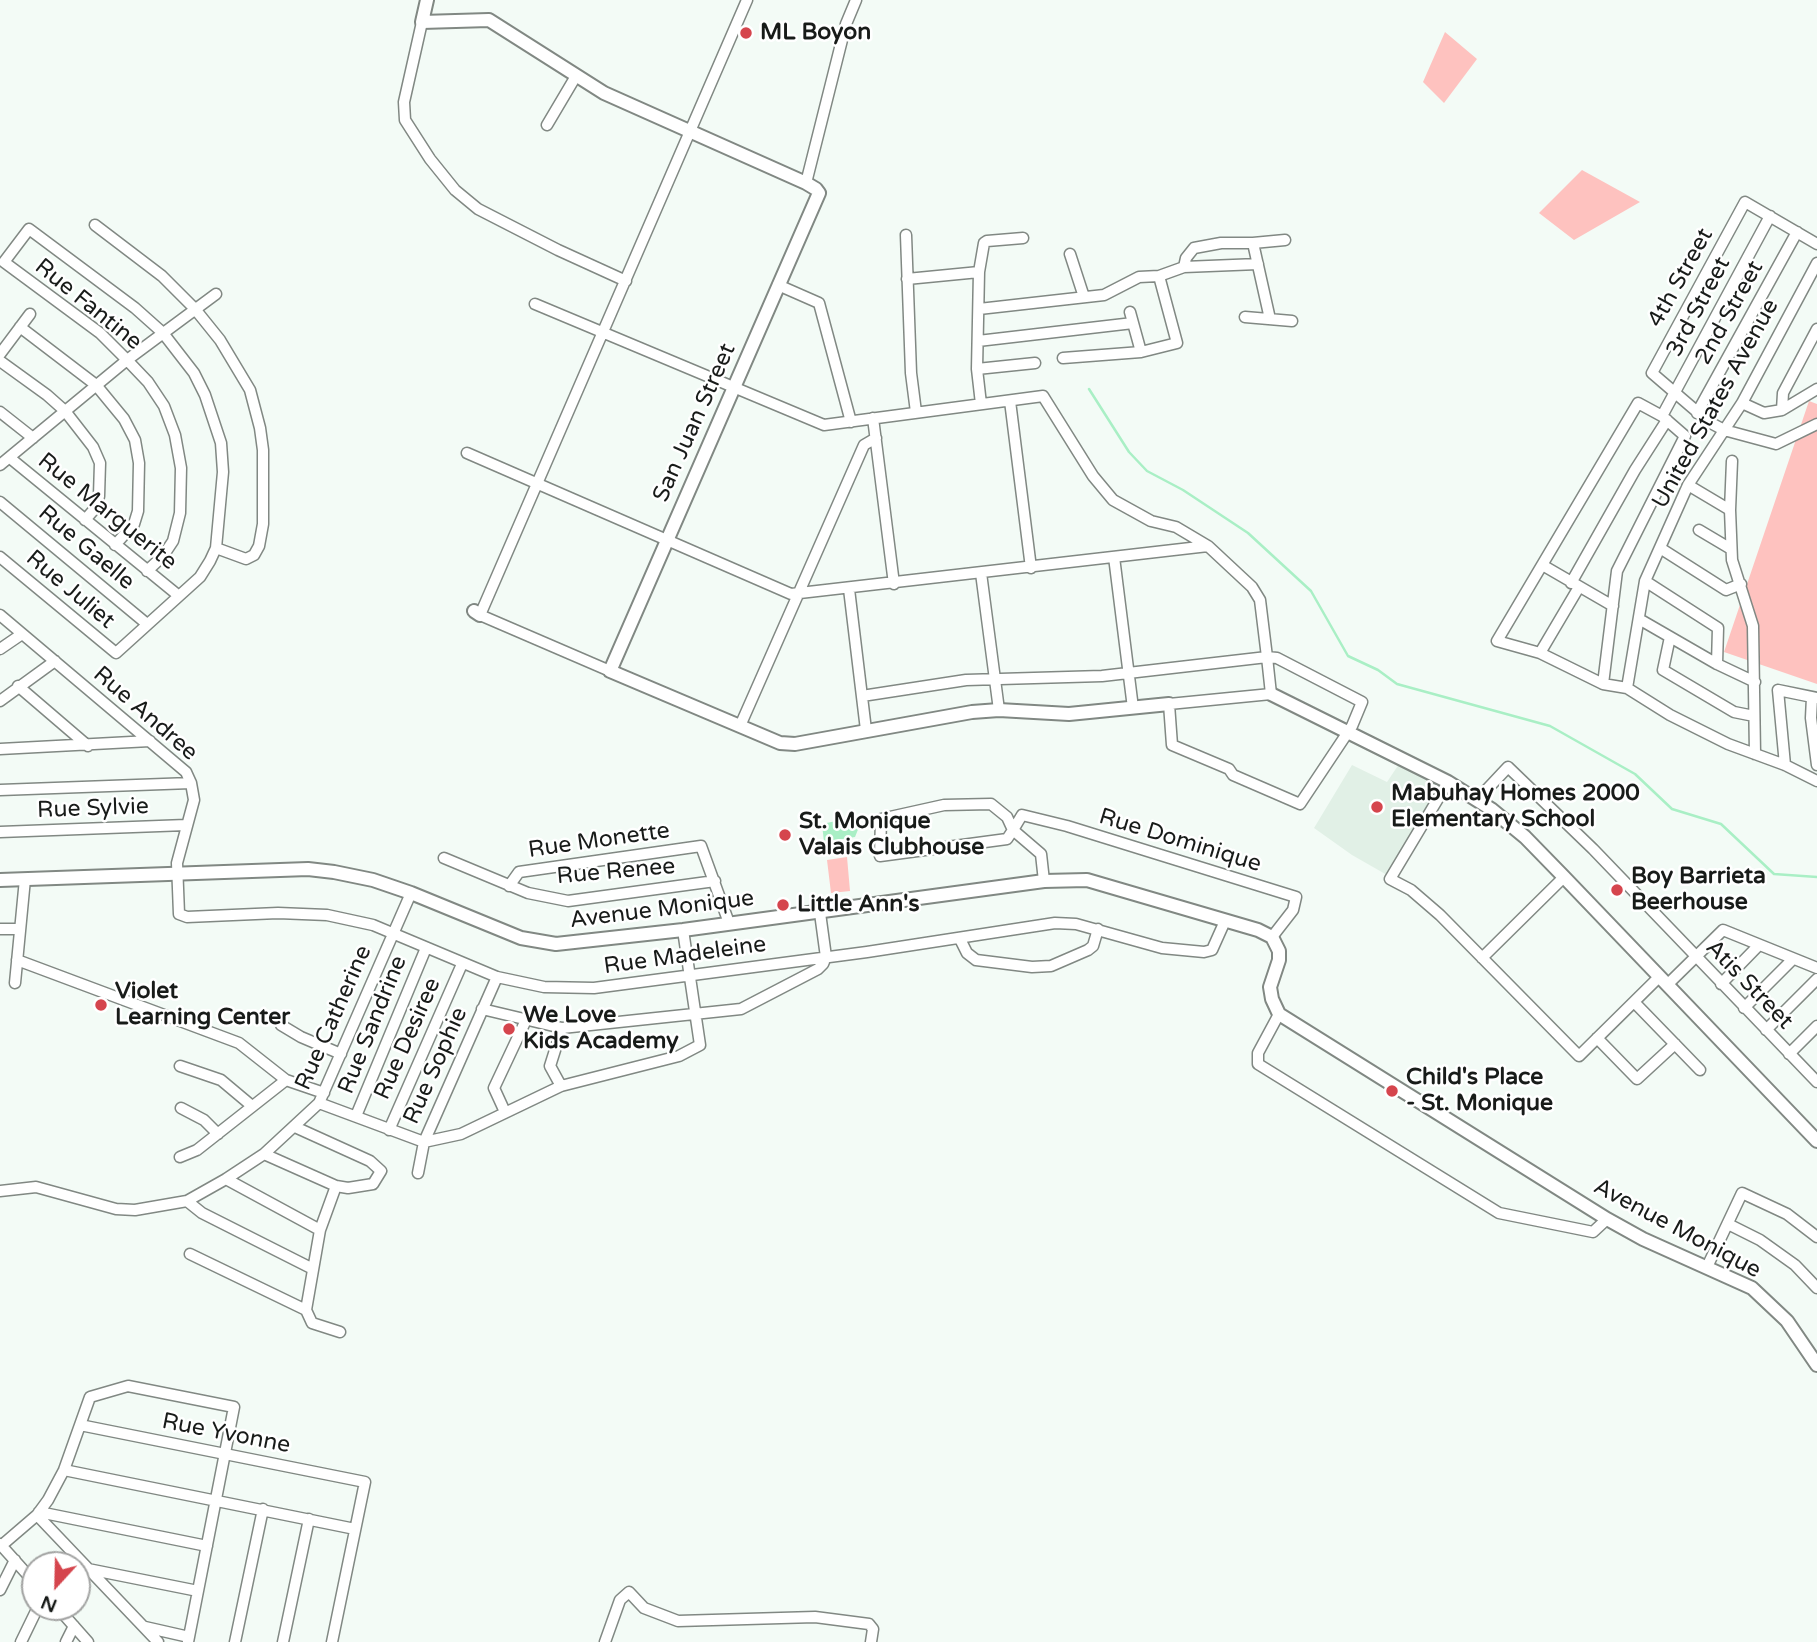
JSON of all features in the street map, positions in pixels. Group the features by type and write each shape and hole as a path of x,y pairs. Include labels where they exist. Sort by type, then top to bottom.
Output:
{"street":[{"path":"427,0 404,102 405,120 438,169 455,190 478,209 626,281"},
{"path":"747,0 537,484 477,613 780,743 795,744 972,712 999,710 1069,714 1271,694 1448,782 1478,800 1525,838 1817,1141"},
{"path":"422,22 489,20 619,100 806,183 846,24 856,0"},
{"path":"547,125 576,76"},
{"name":"San Juan Street","path":"610,671 819,193 816,188 806,183"},
{"name":"4th Street","path":"1674,393 1652,373 1745,202 1770,216"},
{"path":"1770,216 1817,244"},
{"name":"3rd Street","path":"1665,418 1674,393 1770,216"},
{"path":"94,225 162,276 195,309 220,340 250,390 263,450 263,524 259,546 254,555 246,559 216,548"},
{"name":"Rue Fantine","path":"147,571 163,556 173,541 180,513 181,468 175,435 164,407 148,382 100,333 4,262 29,229 135,308 163,333"},
{"name":"2nd Street","path":"1698,412 1797,232"},
{"path":"906,235 911,373 916,412"},
{"path":"981,404 977,369 979,272 984,243 1023,239"},
{"path":"1184,267 1186,258 1194,247 1285,240"},
{"path":"1253,243 1270,319"},
{"path":"1070,254 1084,297"},
{"name":"United States Avenue","path":"1627,688 1645,581 1688,485 1742,403 1817,263"},
{"path":"979,309 1104,295 1139,277 1159,276 1184,267 1258,264"},
{"path":"907,279 979,272"},
{"path":"1063,358 1141,352 1177,343 1159,276"},
{"path":"778,285 819,303 851,422"},
{"path":"0,465 127,360 216,294"},
{"path":"535,304 824,425 1043,396 1093,476 1113,500 1151,521 1176,527 1208,546 1252,587 1260,600 1271,694"},
{"path":"0,354 30,314"},
{"path":"1245,317 1292,321"},
{"path":"978,341 1131,318 1141,352"},
{"path":"20,327 96,385 124,419 135,440 139,463 138,511 134,524 115,545"},
{"path":"1782,410 1783,393 1817,329"},
{"path":"147,624 200,577 216,548 223,472 221,443 215,419 194,373 163,333"},
{"path":"0,361 65,411 93,447 100,463 99,496 97,506 85,520"},
{"path":"977,369 1035,363"},
{"path":"1742,403 1764,413 1782,410 1817,389"},
{"path":"1674,393 1724,430 1776,444 1817,424"},
{"path":"1010,401 1031,568"},
{"path":"1603,684 1617,571 1685,436 1665,418 1638,403 1544,566 1497,641 1540,653 1603,684 1627,688 1682,721 1728,744 1785,765 1817,781"},
{"path":"0,412 33,438"},
{"path":"873,418 894,584"},
{"path":"1540,653 1665,418"},
{"path":"740,726 864,445 876,438"},
{"path":"467,453 666,541 797,595 1208,546"},
{"name":"Rue Marguerite","path":"10,457 179,596"},
{"path":"1732,461 1732,560 1753,626 1755,754"},
{"path":"1688,485 1730,510"},
{"name":"Rue Gaelle","path":"0,502 147,624"},
{"path":"1699,530 1731,549"},
{"path":"1660,548 1726,590 1741,584"},
{"name":"Rue Juliet","path":"0,557 116,653 147,624"},
{"path":"1114,557 1133,708"},
{"path":"1544,566 1613,606"},
{"path":"981,573 999,710"},
{"path":"1645,581 1718,628 1717,664"},
{"path":"849,589 866,730"},
{"name":"Rue Andree","path":"0,615 186,772 194,800 177,863 177,873"},
{"path":"1639,619 1717,664 1755,682"},
{"path":"0,649 22,634"},
{"path":"1670,637 1663,670 1734,712 1754,716"},
{"path":"862,696 942,683 1077,678 1267,657 1277,658 1362,702 1348,733 1300,804 1172,745 1169,704"},
{"path":"0,701 55,661"},
{"path":"18,686 88,746"},
{"path":"1785,765 1778,690 1814,698 1817,765"},
{"path":"0,749 150,741"},
{"name":"Atis Street","path":"1478,800 1508,767 1593,849 1744,1008 1815,1077"},
{"path":"1448,782 1390,879 1415,893 1579,1056 1634,1002 1695,957 1723,930 1817,968"},
{"path":"0,790 191,783"},
{"path":"1013,830 1007,839 880,856 881,819 944,805 990,804 1007,817 1013,830 1041,854 1044,881"},
{"name":"Rue Dominique","path":"1013,830 1022,816 1045,821 1296,897 1293,910 1272,937"},
{"name":"Rue Sylvie","path":"0,832 186,825"},
{"name":"Rue Monette","path":"509,886 519,872 701,846 715,881"},
{"name":"Rue Renee","path":"444,858 509,886 542,897 568,901 715,881"},
{"name":"Avenue Monique","path":"0,880 308,869 373,880 508,934 556,944 820,913 1044,881 1087,880 1258,930 1272,937"},
{"name":"Rue Madeleine","path":"177,873 179,914 187,917 310,913 351,919 393,933 497,978 544,987 594,988 960,939 1055,923 1098,929 1161,948 1204,953 1212,950 1225,921"},
{"path":"1482,958 1564,877"},
{"path":"15,983 25,879"},
{"path":"715,881 729,923"},
{"name":"Rue Catherine","path":"0,1191 36,1186 116,1209 135,1210 187,1201 264,1154 295,1127 321,1098 411,893"},
{"path":"482,1009 562,1028 741,1009 818,969 826,957 820,913"},
{"path":"0,929 20,929"},
{"path":"960,939 967,953 976,960 1032,967 1051,966 1088,950 1093,946 1098,929"},
{"path":"17,960 239,1043 286,1080 356,1116 424,1142 461,1134 561,1086 679,1056 701,1045 683,930"},
{"path":"1272,937 1279,951 1279,960 1270,987 1279,1014 1258,1053 1258,1064 1499,1213 1592,1232 1607,1219"},
{"path":"1721,984 1759,945"},
{"name":"Rue Sandrine","path":"356,1116 426,948"},
{"path":"1744,1008 1793,959"},
{"name":"Rue Desiree","path":"389,1130 463,964"},
{"name":"Rue Sophie","path":"418,1173 424,1142 497,978"},
{"path":"1766,1030 1817,979"},
{"path":"1634,1002 1700,1070"},
{"name":"Avenue Monique","path":"1279,1014 1607,1219 1643,1239 1752,1288 1778,1312 1817,1365"},
{"path":"505,1112 494,1088 526,1020"},
{"path":"281,1025 301,1037 341,1054"},
{"path":"1789,1054 1817,1026"},
{"path":"561,1086 550,1066 562,1028"},
{"path":"1597,1038 1637,1079 1675,1044"},
{"path":"180,1066 221,1080 252,1106"},
{"path":"180,1157 197,1150 286,1080"},
{"path":"181,1108 204,1120 218,1134"},
{"path":"264,1154 336,1186 348,1188 373,1184 382,1171 370,1161 295,1127"},
{"path":"226,1179 320,1230"},
{"path":"336,1186 320,1230 306,1310 312,1323 340,1332"},
{"path":"1707,1267 1742,1193 1787,1214 1817,1237"},
{"path":"187,1201 202,1213 313,1269"},
{"path":"1728,1224 1760,1240 1795,1265 1817,1288"},
{"path":"190,1254 306,1310"},
{"path":"21,1567 1,1545 38,1513 64,1470 90,1397 128,1386 234,1408 189,1639 144,1627"},
{"name":"Rue Yvonne","path":"80,1425 365,1482 355,1529"},
{"path":"64,1470 355,1529 332,1642"},
{"path":"235,1642 263,1510"},
{"path":"38,1513 207,1546"},
{"path":"38,1513 72,1551"},
{"path":"283,1642 309,1519"},
{"path":"0,1590 15,1560"},
{"path":"91,1570 198,1591"},
{"path":"91,1572 158,1642"},
{"path":"605,1642 620,1600 629,1592 644,1608 678,1621 815,1617 869,1624 873,1629 872,1642"},
{"path":"20,1642 31,1621"},
{"path":"70,1621 88,1642"},
{"path":"66,1642 74,1626"}],"shaded area":[{"path":"1445,32 1477,59 1444,103 1423,82"},
{"path":"1582,170 1640,202 1574,240 1539,213"},
{"path":"1809,401 1817,404 1817,684 1724,652"},
{"name":"Mabuhay Homes 2000 Elementary School","path":"1399,764 1441,786 1387,875 1352,855 1314,828 1352,765 1387,782"},
{"path":"850,818 859,827 855,837 824,842 822,824"},
{"path":"847,857 850,891 831,893 827,860"}],"waterway":[{"path":"1089,389 1129,452 1147,471 1183,490 1248,533 1311,591 1348,656 1378,670 1397,684 1550,726 1635,774 1672,809 1721,824 1774,874 1817,877"}],"place":[{"name":"ML Boyon","path":"746,33"},
{"name":"Mabuhay Homes 2000 Elementary School","path":"1377,807"},
{"name":"St. Monique Valais Clubhouse","path":"785,835"},
{"name":"Boy Barrieta Beerhouse","path":"1617,890"},
{"name":"Little Ann's","path":"783,905"},
{"name":"Violet Learning Center","path":"101,1005"},
{"name":"We Love Kids Academy","path":"509,1029"},
{"name":"Child's Place - St. Monique","path":"1392,1091"}]}
